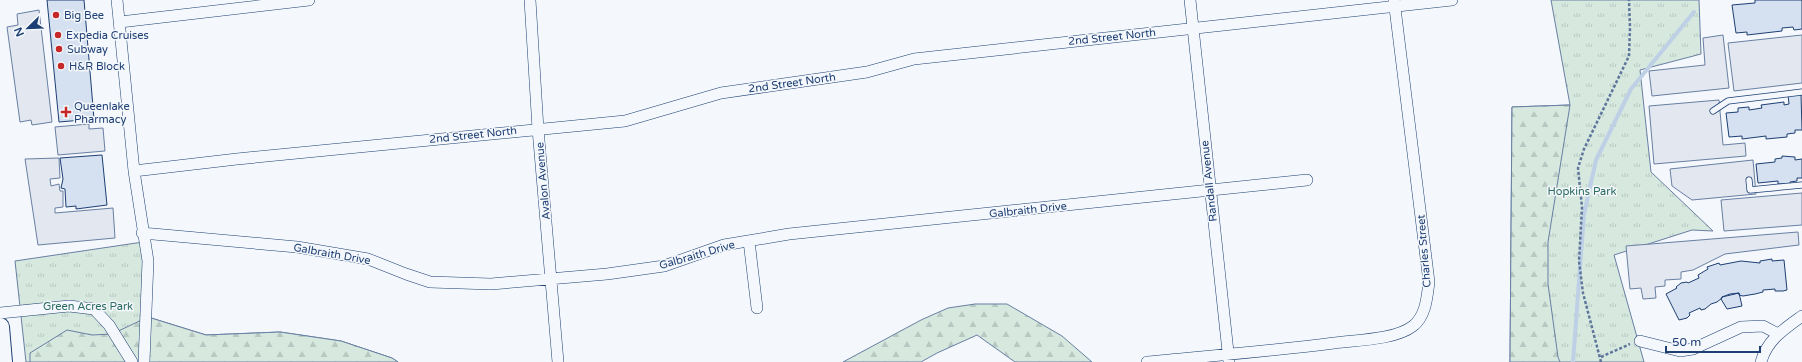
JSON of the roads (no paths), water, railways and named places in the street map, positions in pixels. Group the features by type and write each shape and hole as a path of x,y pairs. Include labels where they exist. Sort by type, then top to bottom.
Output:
{"main road":[{"path":"0,327 3,362"}],"street":[{"path":"117,0 134,170 142,233 148,262 144,362"},
{"path":"120,22 309,0"},
{"name":"Avalon Avenue","path":"530,0 538,129 558,362"},
{"name":"Randall Avenue","path":"1190,0 1228,358"},
{"name":"2nd Street North","path":"134,170 625,121 721,93 859,73 914,59 1193,29 1395,3 1452,0"},
{"name":"Charles Street","path":"1147,362 1228,358 1366,339 1399,333 1413,326 1423,314 1429,282 1395,3"},
{"name":"Galbraith Drive","path":"142,233 297,247 368,259 430,282 491,284 607,274 664,266 724,245 789,234 1210,192 1307,180"},
{"name":"Galbraith Drive","path":"749,241 757,308"},
{"path":"0,314 69,306 94,308 109,325 132,362"},
{"path":"1761,362 1764,351 1778,334 1802,316"},
{"path":"1640,341 1680,351 1693,349 1741,327 1763,326 1778,334"}],"lane":[{"path":"1712,111 1728,101 1802,92"},
{"path":"1749,180 1750,190 1802,186"}],"waterway":[{"path":"1573,362 1584,214 1596,160 1631,89 1694,12"}],"place":[{"name":"Big Bee","path":"56,15"},
{"name":"Expedia Cruises","path":"58,35"},
{"name":"Subway","path":"59,49"},
{"name":"H&R Block","path":"61,66"},
{"name":"Queenlake Pharmacy","path":"66,112"}],"park label":[{"name":"Hopkins Park","path":"1582,191"},
{"name":"Green Acres Park","path":"88,306"}]}
